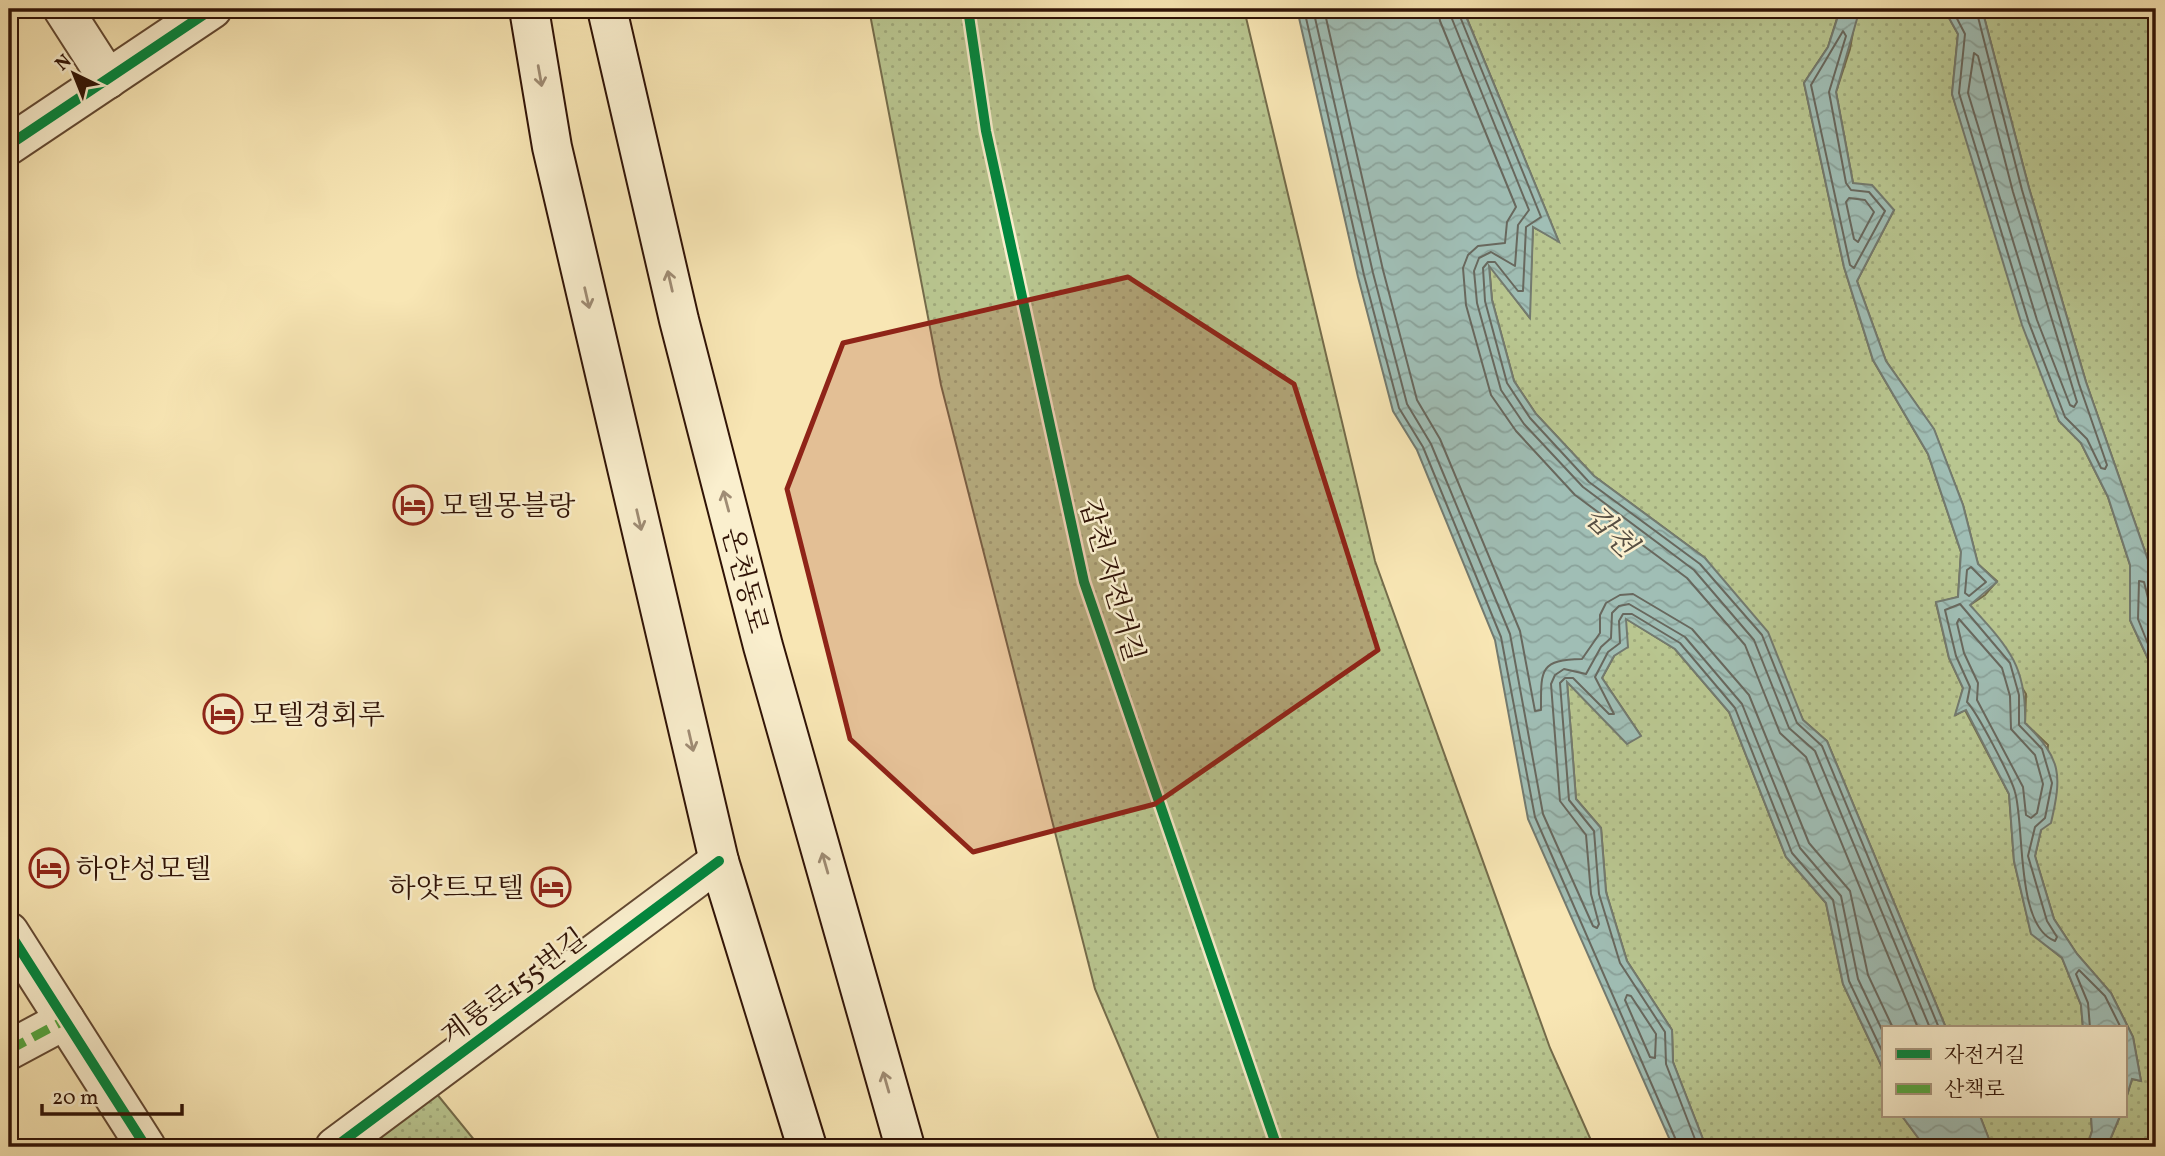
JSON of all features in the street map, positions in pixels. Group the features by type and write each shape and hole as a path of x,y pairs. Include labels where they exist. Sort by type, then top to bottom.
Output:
{"main road":[{"path":"63,9 108,79"},
{"path":"9,145 212,9"},
{"path":"528,9 552,147 719,860 807,1147"},
{"name":"온천동로","path":"607,9 679,320 763,646 905,1147"},
{"name":"계룡로155번길","path":"335,1147 719,860"},
{"path":"9,932 146,1147"},
{"path":"9,1050 65,1020"}],"highlighted area":[{"path":"1128,277 1294,384 1378,650 1155,804 973,852 850,739 787,489 843,343"}],"green space":[{"path":"869,9 1244,9 1375,561 1550,1048 1594,1147 1162,1147 1095,989 941,385"},
{"path":"1463,9 1837,9 1839,12 1828,47 1804,83 1844,267 1873,360 1928,454 1961,552 1958,597 1936,603 1949,658 1963,688 1956,715 1965,710 2009,794 2014,861 2031,933 2062,958 2081,1005 2083,1026 1945,1026 1827,741 1803,720 1790,691 1705,558 1594,476 1536,414 1514,381 1492,300 1489,264 1529,317 1533,227 1558,240"},
{"path":"1857,9 1944,9 1958,34 1952,94 2059,421 2081,443 2108,497 2130,565 2130,620 2156,676 2156,1138 2151,1147 2107,1147 2119,1118 2126,1118 2126,1099 2132,1079 2141,1081 2133,1037 2111,993 2077,954 2054,919 2035,856 2041,830 2048,745 2025,723 2026,694 1970,605 1985,595 1997,581 1978,564 1963,505 1934,430 1886,361 1857,281 1894,210 1853,183 1836,92 1850,49"},
{"path":"1982,9 2156,9 2156,621 2149,563 2086,382 2029,188"},
{"path":"1625,618 1675,649 1729,712 1786,857 1826,903 1843,984 1882,1067 1882,1118 1903,1118 1925,1147 1706,1147 1673,1062 1672,1030 1627,961 1606,892 1601,828 1576,799 1567,682 1594,707 1641,736 1602,678 1614,656"},
{"path":"436,1093 480,1147 364,1147"},
{"path":"1981,1118 2091,1118 2092,1131 2087,1147 1992,1147"}],"water":[{"name":"갑천","path":"1297,9 1463,9 1559,242 1533,227 1530,318 1489,266 1492,300 1514,381 1536,414 1594,476 1705,558 1768,632 1803,720 1827,741 1945,1026 1882,1026 1882,1067 1843,984 1826,903 1786,857 1729,712 1675,649 1626,619 1628,647 1614,656 1602,678 1641,736 1627,744 1567,682 1576,799 1601,828 1606,892 1627,961 1672,1030 1673,1062 1706,1147 1673,1147 1528,819 1495,640 1417,450 1393,411 1358,277"},
{"path":"1837,9 1857,9 1859,12 1836,92 1853,183 1872,185 1894,210 1857,281 1886,361 1934,429 1963,505 1978,564 1997,582 1970,605 2012,658 2022,686 2025,723 2046,747 2056,768 2057,792 2051,823 2041,830 2035,856 2054,919 2077,954 2111,993 2133,1037 2141,1081 2132,1079 2126,1099 2126,1026 2083,1026 2081,1005 2062,958 2031,934 2014,861 2009,794 1966,710 1955,715 1963,688 1949,658 1936,602 1958,597 1961,552 1928,454 1873,360 1844,267 1804,83 1828,47 1839,13"},
{"path":"1944,9 1982,9 2029,188 2086,382 2149,563 2156,621 2156,676 2130,620 2130,565 2108,497 2081,443 2059,421 2022,325 1952,94 1958,34"},
{"path":"1903,1118 1981,1118 1992,1147 1925,1147"},
{"path":"2091,1118 2119,1118 2107,1147 2087,1147 2092,1131"}],"marked path":[{"path":"9,1050 65,1020"}],"cycle path":[{"path":"9,145 212,9"},
{"name":"갑천 자전거길","path":"968,9 986,131 1084,582 1277,1147"},
{"path":"335,1147 719,861"},
{"path":"9,932 146,1147"}],"place":[{"name":"모텔몽블랑","path":"413,505"},
{"name":"모텔경회루","path":"223,714"},
{"name":"하얀성모텔","path":"49,868"},
{"name":"하얏트모텔","path":"551,887"}]}
